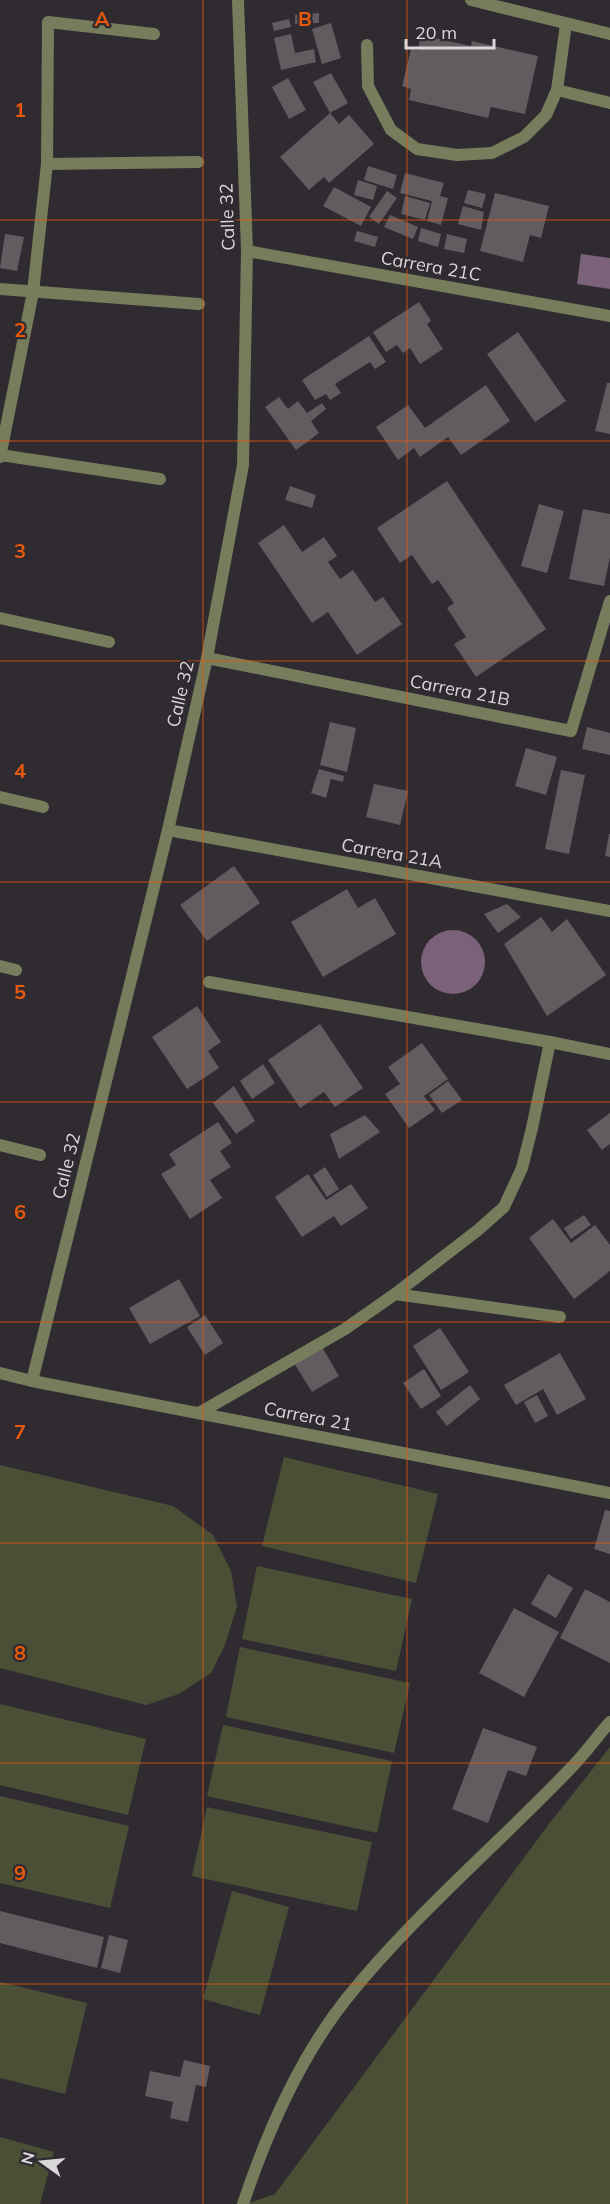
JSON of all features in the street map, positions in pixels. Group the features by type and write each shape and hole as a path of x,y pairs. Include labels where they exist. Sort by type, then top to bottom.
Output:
{"street":[{"name":"Calle 32","path":"32,1381 168,830 207,658 243,465 246,251 238,0"},
{"path":"471,0 610,34"},
{"path":"154,34 48,22 47,164 33,292 0,456 160,479"},
{"path":"367,45 368,86 391,130 417,149 457,155 492,153 524,137 546,115 557,90 566,24"},
{"path":"557,90 610,103"},
{"path":"47,164 198,162"},
{"name":"Carrera 21C","path":"246,251 610,316"},
{"path":"0,289 199,304"},
{"name":"Carrera 21B","path":"207,658 571,731 610,601"},
{"path":"0,618 109,642"},
{"path":"0,798 42,807"},
{"name":"Carrera 21A","path":"168,830 610,911"},
{"path":"0,966 16,970"},
{"path":"209,982 610,1054"},
{"path":"199,1413 345,1329 396,1294 504,1207 522,1168 550,1042"},
{"path":"0,1145 40,1155"},
{"path":"396,1294 560,1317"},
{"name":"Carrera 21","path":"0,1373 610,1493"},
{"path":"243,2204 290,2089 315,2044 346,1999 432,1903 570,1769 610,1722"}],"green space":[{"path":"284,1457 438,1494 416,1583 262,1546"},
{"path":"0,1465 173,1506 213,1535 231,1571 237,1607 224,1647 211,1673 179,1694 146,1705 0,1668"},
{"path":"257,1566 412,1599 396,1671 242,1639"},
{"path":"240,1647 410,1683 394,1753 226,1717"},
{"path":"0,1704 146,1739 128,1815 0,1785"},
{"path":"223,1725 392,1761 377,1833 207,1796"},
{"path":"610,1747 610,2204 246,2204 275,2194 549,1824"},
{"path":"0,1796 129,1826 110,1908 0,1883"},
{"path":"207,1807 372,1842 357,1911 192,1876"},
{"path":"232,1891 289,1907 260,2015 203,1999"},
{"path":"0,1982 87,2003 65,2094 0,2078"},
{"path":"0,2137 54,2152 40,2204 0,2204"}],"shaded area":[{"path":"581,254 610,258 610,289 577,284"},
{"path":"447,930 459,930 476,939 483,950 485,962 483,974 476,985 459,994 447,994 435,989 426,980 421,968 421,956 426,944 435,935"}],"building":[{"path":"319,13 319,23 295,24 295,15"},
{"path":"289,19 291,27 274,31 272,23"},
{"path":"331,23 341,58 322,64 312,29"},
{"path":"291,34 295,53 314,49 316,62 281,70 274,38"},
{"path":"421,35 471,46 472,41 538,56 525,114 491,107 488,118 409,100 411,89 402,86 411,49 418,50"},
{"path":"331,73 348,103 330,113 313,82"},
{"path":"288,78 306,110 289,119 272,87"},
{"path":"330,113 339,124 349,115 374,144 329,183 324,177 309,190 280,157"},
{"path":"368,166 397,175 393,189 364,180"},
{"path":"405,173 444,183 440,196 448,198 441,225 427,221 432,201 400,193"},
{"path":"358,180 377,186 373,200 354,195"},
{"path":"334,187 371,207 361,226 323,206"},
{"path":"468,190 486,194 482,208 464,203"},
{"path":"387,191 397,198 379,224 369,217"},
{"path":"495,193 549,206 541,238 530,235 523,262 480,251"},
{"path":"405,196 430,203 425,220 401,214"},
{"path":"463,206 484,212 481,230 458,224"},
{"path":"390,215 418,227 413,239 384,227"},
{"path":"421,228 441,234 438,247 418,241"},
{"path":"357,231 378,237 375,247 354,241"},
{"path":"5,234 24,237 17,271 0,268"},
{"path":"447,234 467,239 464,253 444,249"},
{"path":"419,302 431,321 427,324 443,349 420,364 410,348 403,353 397,345 386,352 373,332"},
{"path":"518,332 566,401 535,422 487,354"},
{"path":"369,336 386,362 375,369 370,362 335,384 341,393 330,400 326,394 315,400 302,380"},
{"path":"607,383 610,383 610,434 595,431"},
{"path":"486,385 510,421 461,455 448,437 420,457 414,448 398,460 376,427 408,405 425,428"},
{"path":"279,397 288,409 298,401 307,413 322,403 326,409 311,421 319,433 296,450 265,407"},
{"path":"447,481 546,629 476,677 454,644 466,637 447,608 454,603 438,580 432,584 412,555 400,563 377,528"},
{"path":"290,486 316,495 312,508 285,500"},
{"path":"539,504 564,511 547,573 521,566"},
{"path":"583,509 610,514 610,557 604,586 569,579"},
{"path":"284,525 302,552 324,537 337,556 328,562 340,579 353,570 375,602 383,597 402,624 357,655 328,612 312,623 258,543"},
{"path":"330,722 356,728 347,772 320,765"},
{"path":"587,727 610,733 610,755 582,749"},
{"path":"526,748 557,757 546,795 515,786"},
{"path":"319,769 344,776 343,782 331,779 326,798 311,793"},
{"path":"561,770 585,775 569,854 545,849"},
{"path":"374,784 408,791 400,825 366,817"},
{"path":"610,834 610,857 605,856"},
{"path":"234,866 260,903 207,941 180,905"},
{"path":"347,889 358,908 375,898 396,934 323,977 291,922"},
{"path":"507,904 521,917 498,933 484,914"},
{"path":"541,917 552,932 567,919 606,975 547,1016 504,944"},
{"path":"197,1006 221,1042 208,1051 219,1068 187,1089 152,1037"},
{"path":"320,1024 363,1088 335,1107 324,1092 300,1108 268,1060"},
{"path":"422,1043 448,1079 424,1096 435,1110 409,1128 385,1094 400,1084 388,1067"},
{"path":"263,1064 275,1083 252,1099 240,1081"},
{"path":"448,1081 462,1100 442,1113 429,1095"},
{"path":"234,1086 255,1121 236,1134 213,1103"},
{"path":"610,1113 610,1144 602,1150 587,1130"},
{"path":"365,1115 380,1132 339,1159 330,1134"},
{"path":"218,1122 232,1143 220,1151 231,1167 210,1180 222,1198 190,1219 161,1174 176,1165 169,1154"},
{"path":"325,1167 339,1189 327,1197 313,1175"},
{"path":"308,1174 326,1200 351,1184 368,1208 341,1226 334,1216 302,1237 275,1197"},
{"path":"584,1215 591,1225 571,1239 564,1228"},
{"path":"553,1219 571,1243 595,1225 610,1245 610,1271 574,1299 529,1238"},
{"path":"179,1279 200,1316 150,1344 129,1308"},
{"path":"205,1315 223,1343 205,1355 187,1327"},
{"path":"440,1328 469,1372 441,1390 413,1346"},
{"path":"322,1347 339,1376 312,1392 294,1363"},
{"path":"560,1353 586,1399 557,1415 543,1389 516,1405 504,1385"},
{"path":"424,1369 441,1396 421,1409 403,1383"},
{"path":"470,1385 480,1399 447,1426 436,1412"},
{"path":"537,1395 548,1416 535,1423 524,1402"},
{"path":"605,1510 610,1511 610,1554 594,1549"},
{"path":"548,1574 573,1588 556,1618 531,1604"},
{"path":"585,1589 610,1602 610,1663 560,1638"},
{"path":"514,1608 559,1632 524,1697 479,1673"},
{"path":"483,1728 537,1747 526,1776 508,1770 488,1823 452,1809"},
{"path":"0,1911 104,1937 97,1968 0,1943"},
{"path":"109,1935 128,1940 120,1973 101,1968"},
{"path":"184,2060 210,2066 206,2087 196,2085 188,2122 170,2118 173,2102 145,2096 150,2071 180,2077"}]}
